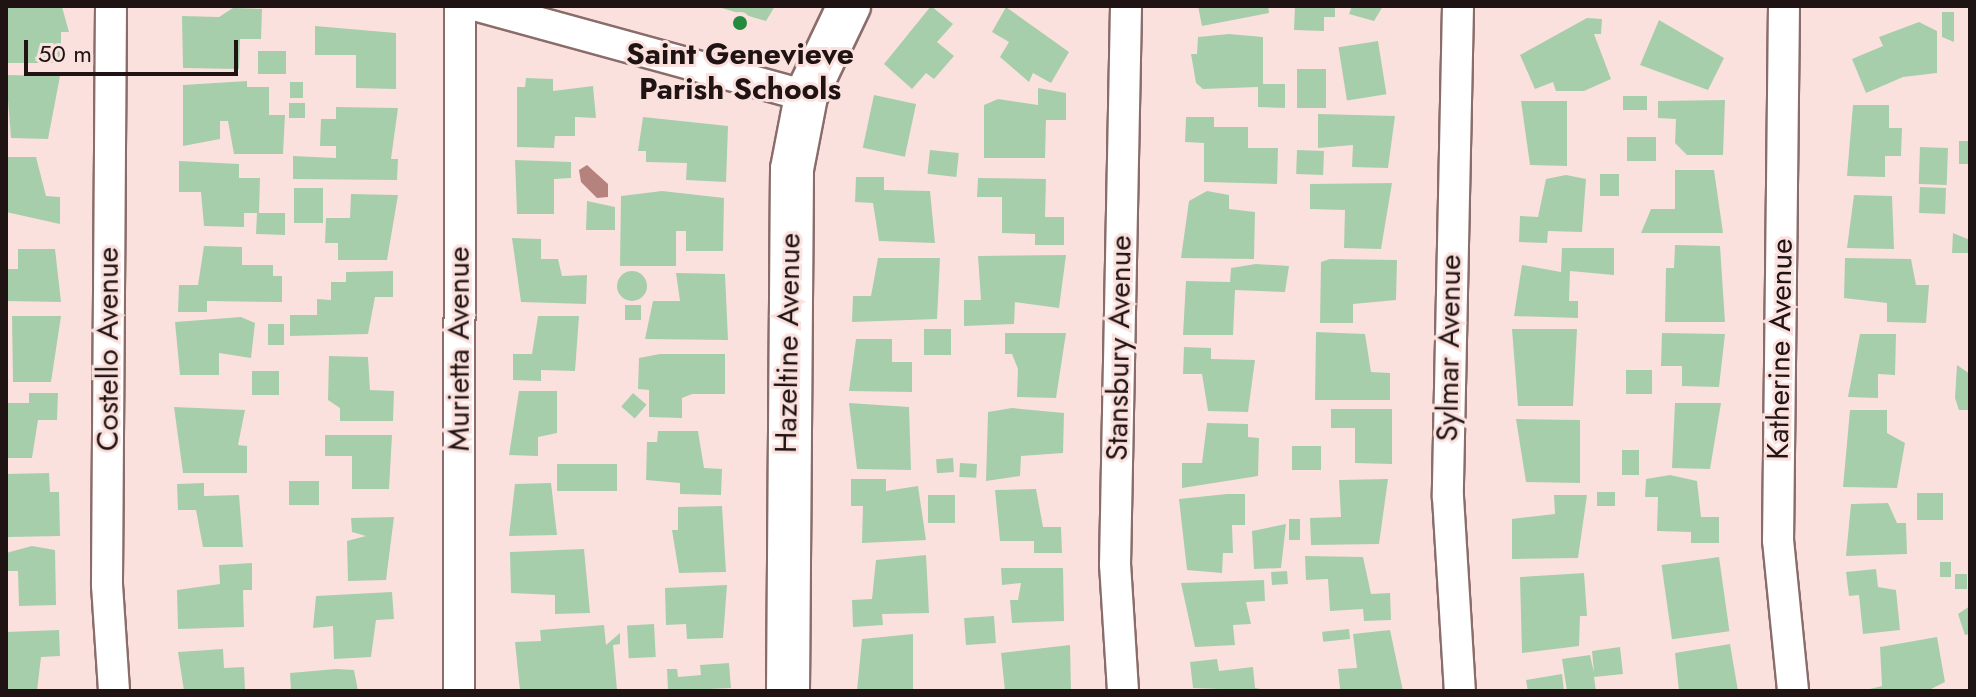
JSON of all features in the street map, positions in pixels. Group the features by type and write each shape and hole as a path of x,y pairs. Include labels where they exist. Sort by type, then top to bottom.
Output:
{"street":[{"name":"Costello Avenue","path":"111,6 107,585 114,691"},
{"name":"Murietta Avenue","path":"459,691 460,6"},
{"path":"478,6 806,96"},
{"name":"Hazeltine Avenue","path":"788,691 792,169 806,96 849,6"},
{"name":"Stansbury Avenue","path":"1123,691 1115,565 1126,6"},
{"name":"Sylmar Avenue","path":"1458,6 1448,497 1460,691"},
{"name":"Katherine Avenue","path":"1784,6 1778,540 1793,691"}],"shaded area":[{"path":"587,165 608,184 608,197 597,198 581,182 579,170"}],"building":[{"path":"6,6 62,7 69,32 61,32 61,63 6,63"},
{"path":"715,6 775,6 766,21"},
{"path":"931,6 953,24 937,42 954,56 934,79 926,73 912,89 884,64"},
{"path":"1198,6 1268,6 1269,13 1202,26"},
{"path":"1295,6 1335,6 1335,17 1324,17 1324,31 1294,30"},
{"path":"1352,6 1383,6 1374,21 1349,14"},
{"path":"1006,7 1069,52 1051,83 1033,73 1029,82 1000,57 1009,42 992,32"},
{"path":"233,8 262,9 261,39 240,39 239,69 183,68 182,16 219,17"},
{"path":"1942,12 1954,12 1954,42 1942,37"},
{"path":"1587,18 1602,19 1601,34 1594,34 1611,79 1584,91 1556,91 1553,82 1535,89 1520,55"},
{"path":"1659,20 1724,58 1708,90 1640,65"},
{"path":"1919,22 1937,31 1937,73 1903,77 1866,93 1852,59 1883,46 1879,37"},
{"path":"315,26 396,33 396,89 356,88 356,55 315,55"},
{"path":"1229,34 1263,37 1263,84 1285,84 1285,108 1258,107 1258,87 1203,89 1196,83 1191,54 1197,54 1198,37"},
{"path":"1378,41 1386,94 1347,101 1338,47"},
{"path":"258,51 286,51 286,74 258,74"},
{"path":"1297,69 1326,69 1326,108 1297,108"},
{"path":"6,75 60,76 48,139 11,138"},
{"path":"526,78 553,79 553,91 593,86 596,118 575,117 575,136 555,136 554,148 517,147 517,87 525,87"},
{"path":"247,81 247,87 269,87 269,115 285,115 283,154 234,154 228,121 220,121 220,139 183,146 183,85"},
{"path":"290,82 303,82 303,98 290,98"},
{"path":"1038,88 1066,93 1066,120 1046,120 1045,158 984,158 984,105 998,99 1038,105"},
{"path":"874,95 916,104 905,157 863,148"},
{"path":"1623,96 1647,96 1647,110 1623,110"},
{"path":"1725,100 1723,155 1687,155 1675,143 1676,119 1658,118 1658,101"},
{"path":"1521,101 1567,101 1567,166 1530,165"},
{"path":"289,103 305,103 305,118 289,118"},
{"path":"1853,105 1889,105 1889,128 1902,128 1901,156 1885,156 1885,177 1847,176"},
{"path":"336,107 398,108 391,159 398,159 397,180 293,179 293,156 336,158 336,146 320,146 321,119 336,119"},
{"path":"1318,114 1395,116 1388,168 1352,167 1353,145 1318,148"},
{"path":"643,117 728,126 726,182 686,180 687,163 646,162 646,151 638,151"},
{"path":"1186,117 1214,117 1214,127 1248,127 1248,148 1278,148 1277,184 1204,182 1204,143 1185,142"},
{"path":"1627,137 1656,137 1656,161 1627,161"},
{"path":"1959,141 1970,141 1970,164 1959,164"},
{"path":"1920,147 1948,148 1947,185 1919,184"},
{"path":"930,150 959,153 956,177 927,174"},
{"path":"1297,150 1324,151 1323,175 1296,174"},
{"path":"6,157 36,157 46,196 60,197 60,224 6,212"},
{"path":"515,160 571,162 571,178 554,179 554,214 517,214"},
{"path":"179,161 239,164 239,178 260,178 259,213 285,213 285,235 256,234 257,213 244,213 244,227 204,226 201,192 179,192"},
{"path":"1675,170 1714,170 1723,233 1641,233 1651,209 1675,209"},
{"path":"1600,174 1619,174 1619,196 1600,196"},
{"path":"1566,175 1586,179 1582,232 1548,231 1547,243 1519,242 1520,216 1538,217 1546,179"},
{"path":"856,177 884,177 884,190 930,191 935,243 879,241 873,203 855,202"},
{"path":"978,178 1046,179 1045,217 1064,217 1064,245 1035,245 1035,234 1002,233 1002,197 977,197"},
{"path":"1392,183 1381,249 1344,248 1345,210 1310,209 1310,184"},
{"path":"1920,187 1946,188 1945,214 1919,213"},
{"path":"294,188 323,188 323,223 294,223"},
{"path":"662,191 724,198 723,251 686,251 686,231 676,231 676,266 620,266 621,196"},
{"path":"1207,191 1229,195 1229,209 1255,212 1254,259 1181,258 1189,201"},
{"path":"351,194 398,195 387,260 338,260 338,243 325,243 326,218 350,218"},
{"path":"1854,195 1892,196 1894,249 1847,248"},
{"path":"587,201 615,207 615,230 586,230"},
{"path":"1953,233 1970,240 1970,253 1952,253"},
{"path":"512,238 541,239 541,259 558,259 562,276 587,275 586,304 521,302"},
{"path":"1675,245 1720,246 1725,322 1665,322 1666,268 1674,268"},
{"path":"204,246 242,247 242,265 273,265 273,276 282,276 282,302 207,301 207,312 178,312 179,285 198,285"},
{"path":"1562,248 1614,248 1614,275 1570,271 1569,301 1578,301 1578,318 1514,316 1522,265 1561,272"},
{"path":"18,249 55,249 61,302 6,301 6,269 18,269"},
{"path":"1066,255 1059,308 1015,302 1014,324 964,326 964,300 981,300 978,256"},
{"path":"878,258 940,258 937,319 852,322 853,296 871,296"},
{"path":"1845,258 1911,259 1916,285 1929,285 1926,323 1887,322 1887,303 1844,298"},
{"path":"1330,259 1397,260 1396,300 1353,304 1353,323 1320,323 1321,262"},
{"path":"1256,264 1289,266 1285,292 1235,290 1233,335 1183,335 1186,281 1230,282 1231,268"},
{"path":"393,271 393,297 375,297 368,334 290,336 290,315 317,315 317,299 331,300 331,282 346,282 346,272"},
{"path":"632,271 638,272 646,280 646,292 638,300 632,301 626,300 618,292 617,286 618,280 626,272"},
{"path":"676,273 725,274 728,340 645,339 653,301 680,301"},
{"path":"625,305 641,305 641,320 625,320"},
{"path":"12,316 61,316 51,382 13,382"},
{"path":"538,316 579,316 575,371 541,370 541,381 513,380 513,354 532,354"},
{"path":"241,317 255,323 251,358 219,353 219,375 180,375 175,322"},
{"path":"268,324 284,324 284,345 268,345"},
{"path":"924,329 951,329 951,355 924,355"},
{"path":"1512,329 1577,329 1573,406 1518,406"},
{"path":"1316,332 1365,334 1371,372 1390,373 1390,400 1315,400"},
{"path":"1005,333 1066,333 1056,398 1017,397 1018,369 1012,354 1005,354"},
{"path":"1662,333 1725,334 1719,387 1682,386 1682,366 1661,366"},
{"path":"1860,334 1896,334 1895,375 1878,374 1878,398 1848,397"},
{"path":"856,339 892,339 892,362 912,362 912,392 849,391"},
{"path":"1184,347 1211,348 1211,359 1255,360 1248,412 1208,411 1202,374 1183,374"},
{"path":"660,354 725,354 725,394 692,394 682,398 682,418 649,417 649,390 638,389 639,358"},
{"path":"329,356 368,357 370,390 394,391 393,421 340,421 340,408 328,400"},
{"path":"1957,365 1970,374 1970,410 1959,410 1955,398"},
{"path":"1626,370 1652,370 1652,394 1626,394"},
{"path":"252,371 279,371 279,395 252,395"},
{"path":"519,391 557,391 557,433 538,437 538,456 509,455"},
{"path":"29,393 58,393 57,420 38,420 32,458 6,458 6,403 29,403"},
{"path":"633,393 647,405 635,418 621,407"},
{"path":"849,403 909,407 911,470 857,469"},
{"path":"1675,403 1721,403 1710,469 1672,468"},
{"path":"174,407 245,410 238,445 247,446 247,473 183,473"},
{"path":"1012,408 1064,413 1063,453 1021,456 1020,476 986,481 988,412"},
{"path":"1331,409 1392,409 1392,464 1355,463 1355,428 1331,428"},
{"path":"1850,410 1887,410 1887,433 1905,443 1897,488 1843,487"},
{"path":"1516,419 1580,420 1580,483 1526,482"},
{"path":"1207,423 1248,424 1248,437 1259,438 1258,476 1182,488 1182,463 1202,463"},
{"path":"658,431 698,431 704,468 722,469 721,495 680,494 680,483 646,480 647,442 657,442"},
{"path":"325,435 392,435 389,489 352,489 352,456 325,456"},
{"path":"1292,446 1321,446 1321,470 1292,470"},
{"path":"1622,450 1639,450 1639,475 1622,475"},
{"path":"953,458 954,472 937,473 936,459"},
{"path":"960,463 977,464 976,478 959,477"},
{"path":"557,464 617,464 617,491 557,491"},
{"path":"49,473 50,492 59,492 60,536 8,537 6,474"},
{"path":"1670,475 1697,481 1701,517 1719,517 1719,543 1691,543 1691,532 1657,531 1658,497 1645,497 1646,479"},
{"path":"851,479 886,479 886,491 918,486 926,540 862,543 863,506 851,506"},
{"path":"1388,479 1379,544 1311,545 1310,518 1341,517 1339,480"},
{"path":"289,481 319,481 319,505 289,505"},
{"path":"204,483 204,496 239,495 243,547 203,547 196,510 178,510 177,484"},
{"path":"551,483 557,535 509,536 515,484"},
{"path":"1036,489 1043,527 1061,527 1062,553 1034,553 1034,541 1000,541 995,490"},
{"path":"1597,492 1615,492 1615,506 1597,506"},
{"path":"1917,493 1943,493 1943,520 1917,520"},
{"path":"1245,494 1245,525 1232,525 1233,553 1223,553 1222,573 1187,570 1179,499"},
{"path":"928,495 955,495 955,523 928,523"},
{"path":"1554,495 1587,495 1578,558 1512,559 1512,519 1555,514"},
{"path":"1888,503 1897,523 1906,523 1907,554 1846,556 1851,504"},
{"path":"722,506 726,572 679,573 672,530 678,530 678,507"},
{"path":"394,517 386,580 348,581 347,541 366,536 352,532 351,518"},
{"path":"1289,519 1300,519 1300,540 1289,540"},
{"path":"1286,524 1281,568 1254,569 1252,531"},
{"path":"32,546 55,550 56,605 19,606 18,571 6,571 6,553"},
{"path":"584,549 590,613 555,614 555,595 511,593 510,552"},
{"path":"926,555 929,613 882,614 883,625 853,627 852,600 872,599 876,560"},
{"path":"1305,556 1363,557 1371,594 1390,593 1391,620 1364,621 1363,609 1330,611 1328,579 1306,580"},
{"path":"1719,557 1729,631 1672,639 1662,565"},
{"path":"1940,562 1951,562 1951,577 1940,577"},
{"path":"252,563 252,590 243,590 244,627 178,629 177,590 220,584 219,565"},
{"path":"1001,568 1063,568 1064,621 1012,623 1010,600 1018,600 1021,583 1002,585"},
{"path":"1876,569 1878,587 1896,590 1900,630 1863,634 1859,595 1849,596 1846,572"},
{"path":"1287,571 1288,584 1272,585 1271,572"},
{"path":"1584,573 1587,616 1580,616 1579,646 1522,653 1520,577"},
{"path":"1955,574 1967,574 1967,589 1955,589"},
{"path":"1264,580 1265,601 1246,602 1251,624 1233,625 1235,645 1195,647 1181,583"},
{"path":"727,585 723,638 687,639 686,624 666,625 665,588"},
{"path":"392,592 394,619 376,620 371,657 334,659 333,626 313,628 316,596"},
{"path":"1970,606 1970,634 1965,635 1958,614"},
{"path":"994,616 996,643 966,645 964,618"},
{"path":"654,624 656,657 629,658 627,625"},
{"path":"604,625 606,645 620,633 620,644 613,645 617,690 520,691 515,642 541,641 540,630"},
{"path":"1349,629 1350,639 1323,642 1322,632"},
{"path":"59,630 60,656 41,657 37,691 6,691 6,632"},
{"path":"1390,630 1403,691 1340,689 1338,669 1357,668 1353,634"},
{"path":"913,634 913,691 857,691 862,639"},
{"path":"1937,637 1945,682 1927,691 1862,691 1882,686 1880,647"},
{"path":"1730,644 1738,691 1679,691 1675,653"},
{"path":"1070,645 1071,691 1005,691 1001,653"},
{"path":"1620,647 1623,674 1594,677 1596,691 1567,691 1562,659 1590,655 1594,673 1592,651"},
{"path":"223,649 224,668 244,667 245,691 184,691 178,652"},
{"path":"1217,659 1219,671 1253,667 1255,688 1272,691 1193,688 1190,662"},
{"path":"729,663 731,688 668,691 667,669 677,669 678,677 701,675 700,665"},
{"path":"354,670 358,691 291,691 290,673"},
{"path":"1562,674 1564,691 1528,691 1526,680"}],"place":[{"name":"Saint Genevieve Parish Schools","path":"740,23"}]}
